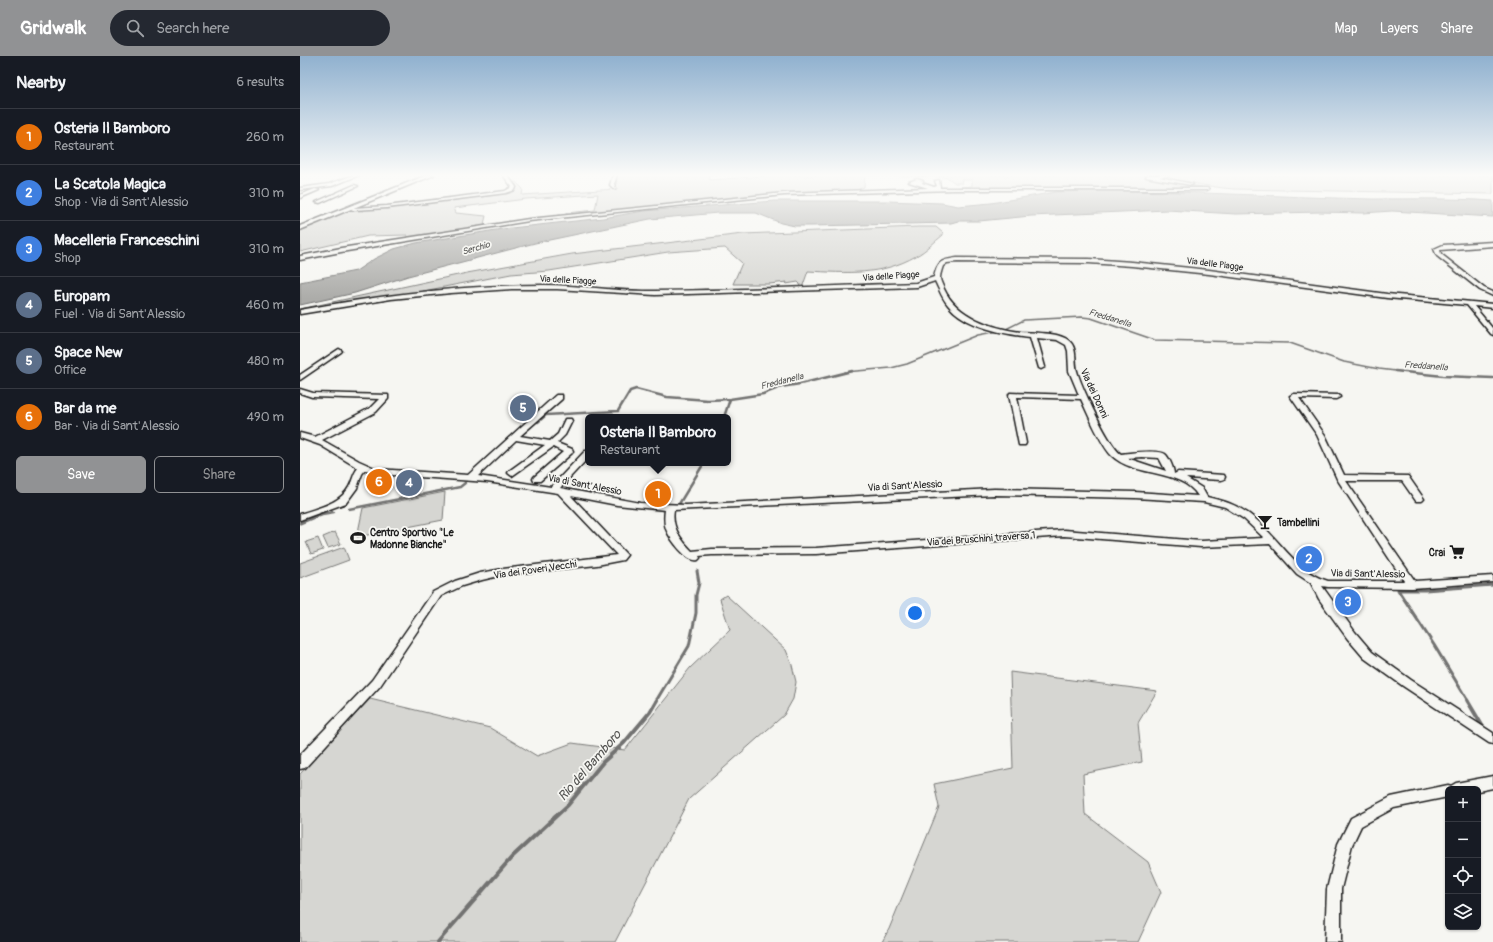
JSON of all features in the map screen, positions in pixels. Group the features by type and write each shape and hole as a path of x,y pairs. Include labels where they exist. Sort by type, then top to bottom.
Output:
{"main road":[{"path":"300,228 329,216"}],"street":[{"path":"300,258 434,234 561,216"},
{"path":"1493,244 1443,247 1437,249 1439,255 1482,288 1493,294"},
{"name":"Via delle Piagge","path":"300,312 391,296 494,288 566,288 655,293 917,285 937,278 940,265 951,260 1089,261 1209,272 1387,296 1493,306"},
{"name":"Via dei Donni","path":"937,278 944,294 953,307 961,313 999,331 1058,338 1068,342 1074,377 1111,450 1119,457 1132,464 1171,475 1196,488 1202,492 1204,499"},
{"path":"1469,304 1493,333"},
{"path":"1033,335 1041,367"},
{"path":"300,378 339,351"},
{"path":"300,391 318,395 385,397 374,410 315,440"},
{"path":"1022,443 1013,395 1084,397"},
{"path":"1336,397 1294,396 1321,435 1341,478 1353,498 1412,585"},
{"path":"471,477 559,398"},
{"path":"512,473 552,444 561,435 568,420"},
{"name":"Via di Sant'Alessio","path":"300,435 315,440 363,468 395,474 471,477 558,490 627,503 670,508 994,492 1135,495 1204,499 1217,502 1237,510 1247,517 1272,541 1300,572 1316,581 1328,584 1412,585 1493,579"},
{"path":"516,438 552,444 569,451 537,479"},
{"path":"1119,457 1142,454 1162,456 1171,475 1221,476"},
{"path":"558,490 585,458"},
{"path":"300,517 344,501 353,488 358,473 363,468"},
{"path":"1341,478 1405,478 1419,499"},
{"name":"Via dei Poveri Vecchi","path":"300,764 376,683 437,594 452,585 510,570 620,558 622,555 558,490"},
{"name":"Via dei Bruschini traversa 1","path":"670,508 668,518 669,525 676,540 693,556 712,552 816,551 1064,533 1200,544 1272,541"},
{"path":"1316,581 1317,586 1323,596 1351,635 1368,655 1407,683 1493,739"},
{"path":"1472,786 1493,782"},
{"path":"1333,942 1334,888 1345,844 1356,822 1391,802 1445,791"}],"shaded area":[{"path":"333,216 486,216 484,224 491,225 407,238 407,235 368,236 300,252 300,229"},
{"path":"936,227 943,233 943,235 920,254 890,267 864,272 808,271 802,288 799,288 800,284 798,282 786,284 787,282 769,284 733,284 742,263 725,248 668,252 549,271 511,274 418,292 420,294 353,305 347,301 300,311 300,309 467,273 572,254 743,234"},
{"path":"445,492 443,520 357,537 363,508"},
{"path":"335,532 341,544 328,548 323,537"},
{"path":"318,538 323,550 311,554 306,542"},
{"path":"344,547 349,560 300,578 300,563"},
{"path":"726,595 786,650 792,665 796,682 793,699 784,715 689,799 615,942 300,942 300,774 370,699 490,728 537,756 572,743 625,750 690,668 730,630 720,599"},
{"path":"1010,672 1157,691 1138,723 1142,762 1083,774 1085,814 1148,862 1161,892 1138,942 882,942 889,929 939,807 934,784 1013,768"}],"water":[{"name":"Serchio","path":"613,216 680,216 650,219 535,243 408,276 355,293 300,305 300,282 356,271 374,259 394,249 416,243 502,229"},
{"path":"764,216 1027,216 979,221 958,221 951,223 795,226 781,223"}],"waterway":[{"name":"Freddanella","path":"1004,330 1024,320 1082,317 1091,318 1155,340 1290,343 1344,362 1400,372"},
{"name":"Freddanella","path":"850,372 891,368 907,364 978,335 999,331"},
{"name":"Freddanella","path":"1395,371 1400,372"},
{"name":"Freddanella","path":"845,372 850,372"},
{"name":"Freddanella","path":"730,399 763,394 781,387 800,384 850,372"},
{"name":"Freddanella","path":"1400,372 1443,376 1493,378"},
{"path":"538,422 546,415 618,411 630,391 636,389 667,397 708,400 730,399"},
{"name":"Rio del Bamboro","path":"725,414 730,399"},
{"name":"Rio del Bamboro","path":"679,504 702,466"},
{"path":"349,509 460,487 465,483"},
{"path":"320,514 334,512"},
{"path":"300,523 320,514"},
{"path":"316,515 320,514"},
{"name":"Rio del Bamboro","path":"656,701 689,646 696,613 696,595 699,583 697,571"},
{"path":"1468,701 1398,590 1425,590 1493,585"},
{"name":"Rio del Bamboro","path":"438,942 512,857 568,805 603,762 624,743 650,712 657,700"},
{"path":"1467,700 1483,727"}],"place":[{"name":"Space New","path":"523,408"},
{"name":"Bar da me","path":"379,482"},
{"name":"Europam","path":"409,483"},
{"name":"Osteria Il Bamboro","path":"658,494"},
{"name":"Tambellini","path":"1265,522"},
{"name":"Centro Sportivo \"Le Madonne Bianche\"","path":"358,538"},
{"name":"Crai","path":"1457,552"},
{"name":"La Scatola Magica","path":"1309,559"},
{"name":"Macelleria Franceschini","path":"1348,602"}]}
